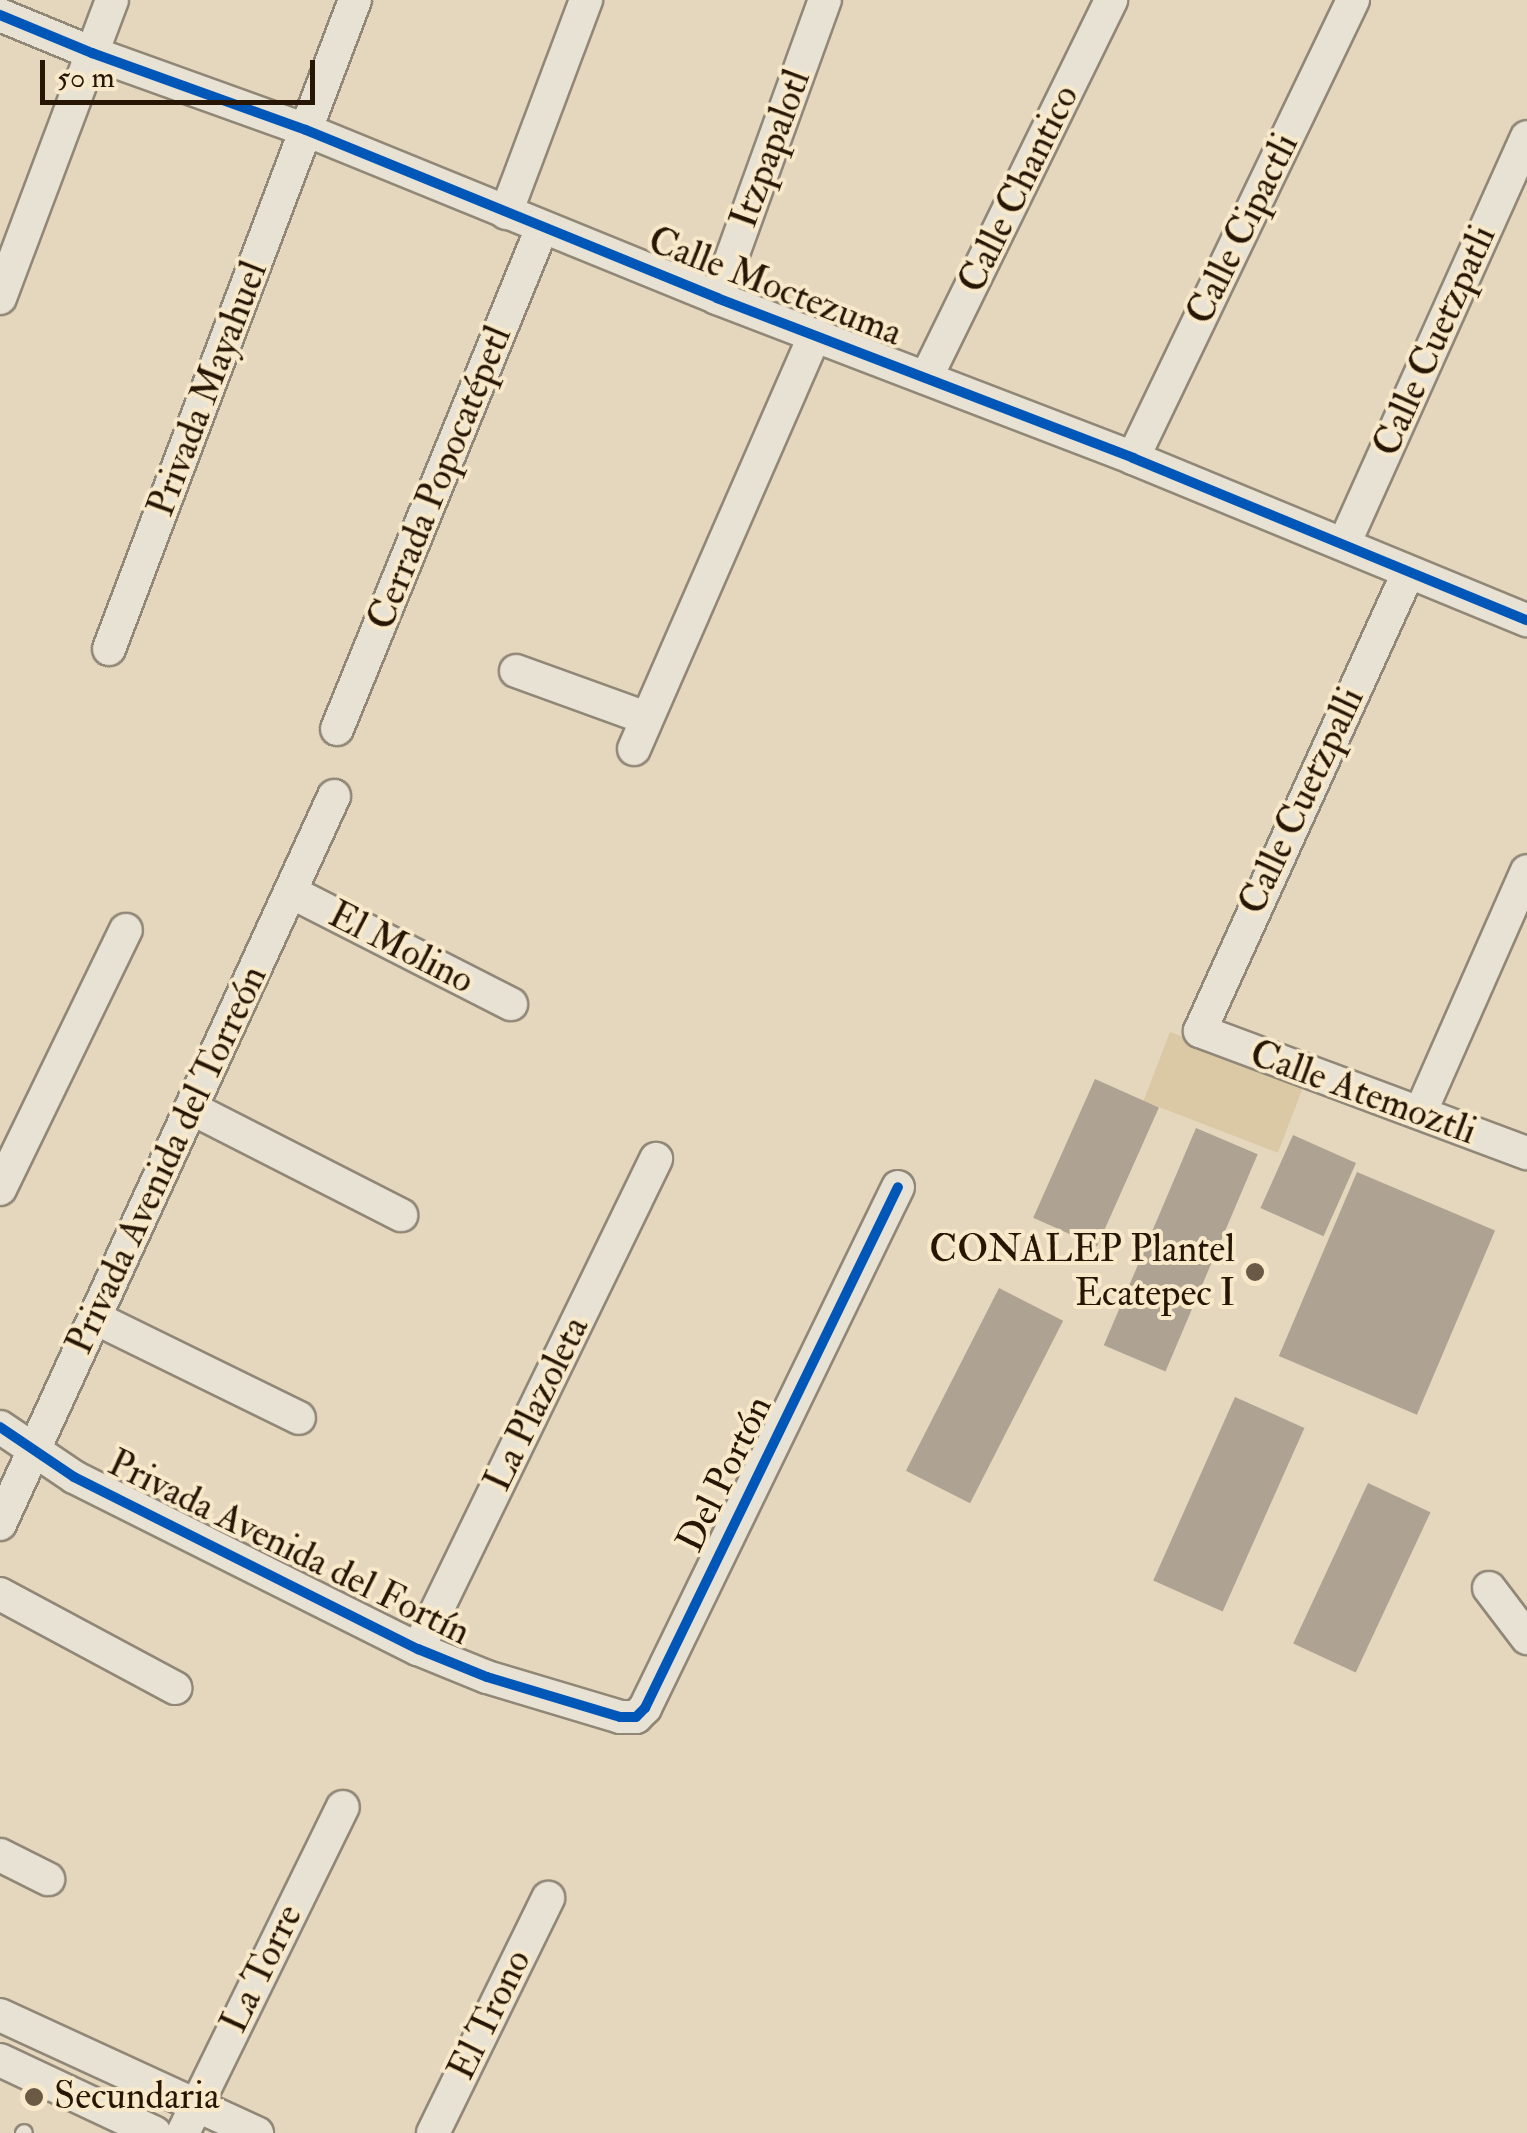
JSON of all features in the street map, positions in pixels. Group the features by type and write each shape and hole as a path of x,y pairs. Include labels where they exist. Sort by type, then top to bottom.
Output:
{"street":[{"path":"0,298 112,0"},
{"name":"Privada Mayahuel","path":"109,649 355,0"},
{"path":"506,213 586,0"},
{"name":"Itzpapalotl","path":"718,298 825,0"},
{"name":"Calle Chantico","path":"926,378 1111,0"},
{"name":"Calle Cipactli","path":"1133,458 1353,0"},
{"name":"Calle Moctezuma","path":"0,14 92,53 306,130 718,298 1133,458 1527,620"},
{"name":"Calle Cuetzpatli","path":"1344,544 1527,137"},
{"name":"Cerrada Popocatépetl","path":"338,729 542,228"},
{"path":"634,748 815,335"},
{"name":"Calle Cuetzpalli","path":"1200,1031 1408,573"},
{"path":"516,672 646,718"},
{"name":"Privada Avenida del Torreón","path":"0,1524 334,796"},
{"path":"1422,1112 1527,871"},
{"name":"El Molino","path":"291,892 511,1004"},
{"path":"0,1189 126,930"},
{"name":"Calle Atemoztli","path":"1200,1031 1527,1153"},
{"path":"192,1108 401,1215"},
{"name":"La Plazoleta","path":"418,1649 656,1159"},
{"name":"Del Portón","path":"564,1697 620,1717 636,1718 645,1708 898,1186"},
{"path":"95,1318 299,1418"},
{"name":"Privada Avenida del Fortín","path":"0,1427 74,1476 418,1649 487,1677 564,1697"},
{"path":"1488,1588 1527,1638"},
{"path":"0,1594 175,1688"},
{"name":"La Torre","path":"189,2118 343,1806"},
{"path":"0,1855 48,1878"},
{"name":"El Trono","path":"433,2133 548,1898"},
{"path":"0,2016 189,2118 258,2133"},
{"path":"0,2060 155,2133"}],"shaded area":[{"path":"1170,1032 1304,1084 1278,1153 1143,1101"}],"building":[{"path":"1095,1079 1159,1107 1097,1246 1033,1218"},
{"path":"1196,1128 1258,1154 1165,1371 1104,1345"},
{"path":"1293,1135 1356,1163 1323,1236 1260,1208"},
{"path":"1357,1172 1495,1231 1417,1415 1279,1356"},
{"path":"999,1288 1063,1321 970,1503 906,1471"},
{"path":"1235,1397 1304,1428 1223,1612 1153,1581"},
{"path":"1368,1483 1431,1512 1356,1673 1293,1643"}],"cycle path":[{"path":"0,15 92,53 306,130 717,298 1133,458 1527,620"},
{"path":"0,1427 74,1477 418,1649 487,1677 620,1717 636,1717 645,1708 898,1187"}],"place":[{"name":"CONALEP Plantel Ecatepec I","path":"1255,1272"},
{"name":"Secundaria","path":"34,2097"}]}
